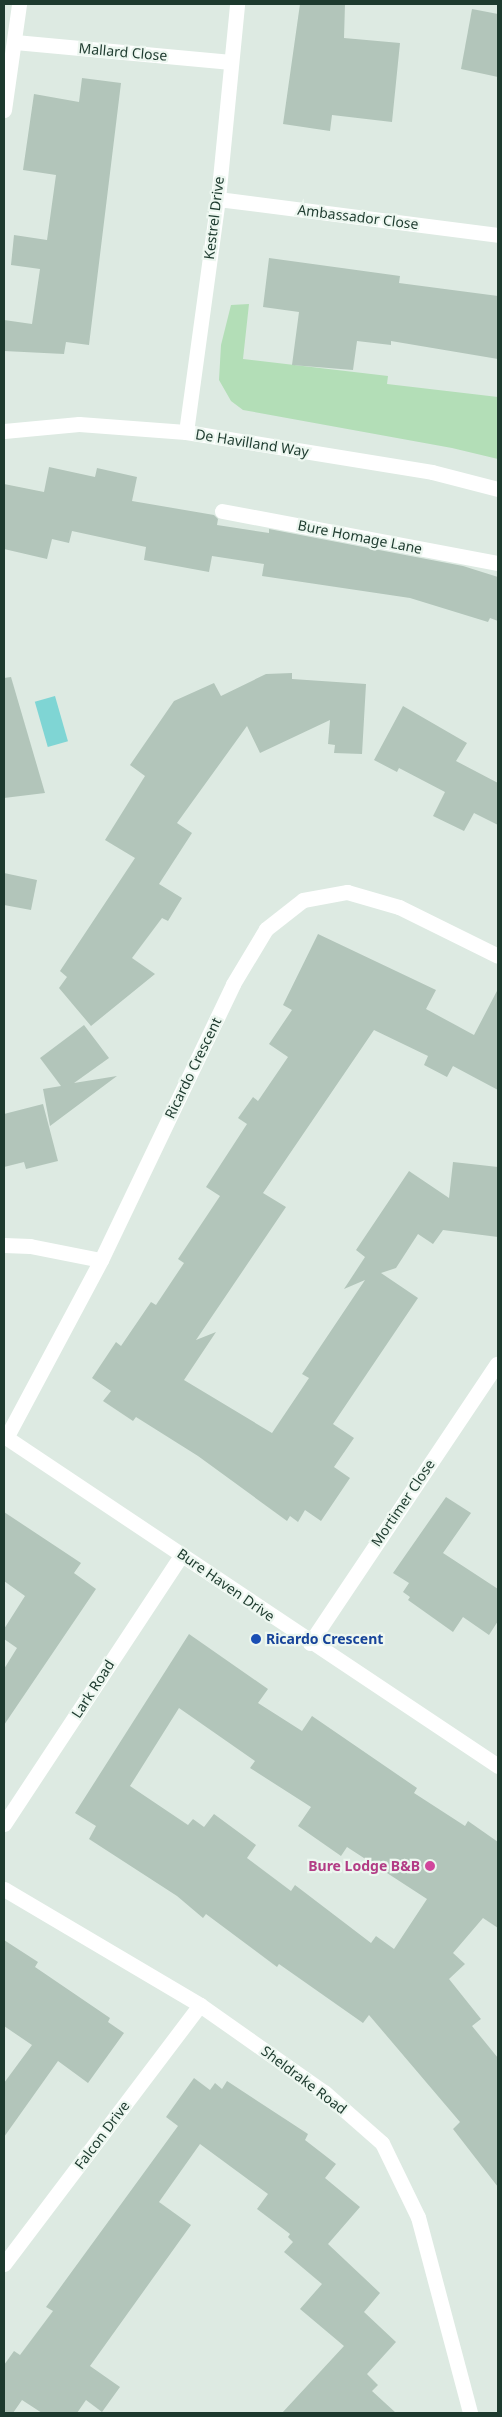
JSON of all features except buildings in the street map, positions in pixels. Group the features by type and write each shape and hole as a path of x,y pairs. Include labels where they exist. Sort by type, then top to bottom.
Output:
{"street":[{"path":"4,110 19,4"},
{"name":"Kestrel Drive","path":"186,432 218,199 237,4"},
{"name":"Mallard Close","path":"15,42 231,62"},
{"name":"Ambassador Close","path":"218,199 498,235"},
{"name":"De Havilland Way","path":"4,430 79,424 186,432 432,472 498,489"},
{"name":"Bure Homage Lane","path":"222,511 498,563"},
{"name":"Ricardo Crescent","path":"5,1437 101,1260 233,984 266,929 303,900 347,892 399,907 498,956"},
{"path":"4,1245 30,1246 101,1260"},
{"name":"Mortimer Close","path":"310,1643 497,1364"},
{"name":"Bure Haven Drive","path":"5,1437 182,1554 310,1643 498,1766"},
{"name":"Lark Road","path":"4,1824 182,1554"},
{"name":"Sheldrake Road","path":"4,1889 200,2006 324,2092 382,2143 418,2217 470,2413"},
{"name":"Falcon Drive","path":"4,2264 200,2006"}],"green space":[{"path":"249,304 243,359 388,376 387,384 498,397 498,459 452,448 243,410 231,401 219,380 221,345 231,305"}],"water":[{"path":"55,696 68,741 48,747 35,702"}],"place":[{"name":"Ricardo Crescent","path":"256,1639"},
{"name":"Bure Lodge B&B","path":"430,1866"}]}
